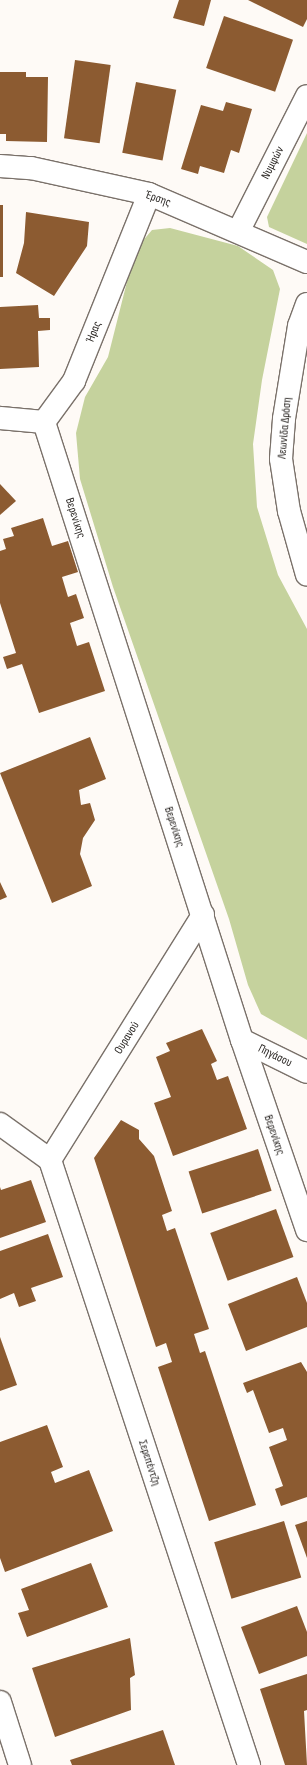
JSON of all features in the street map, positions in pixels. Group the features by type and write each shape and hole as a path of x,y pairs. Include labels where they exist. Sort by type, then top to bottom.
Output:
{"street":[{"name":"Νυμφών","path":"239,230 307,96"},
{"name":"Έρσης","path":"0,166 31,168 149,194 239,230 307,262"},
{"name":"Ήρας","path":"44,422 74,381 149,194"},
{"name":"Λεωνίδα Δρόση","path":"307,304 299,326 284,419 281,459 289,511 307,575"},
{"path":"0,418 44,422"},
{"name":"Βερενίκης","path":"44,422 242,1040 307,1230"},
{"name":"Ουρανού","path":"50,1160 203,915"},
{"name":"Πηγάσου","path":"242,1040 307,1072"},
{"path":"0,1124 50,1160"},
{"name":"Σερεπέντζη","path":"50,1160 249,1765"},
{"path":"0,1702 20,1765"}],"green space":[{"path":"307,133 307,244 269,227 267,217"},
{"path":"170,228 238,246 273,270 280,289 262,380 253,444 257,507 278,575 307,629 307,1040 261,1014 248,985 229,919 113,587 80,479 76,433 85,397 108,357 135,250 152,230"}],"building":[{"path":"179,0 211,0 204,26 173,18"},
{"path":"248,0 307,0 307,19 303,27"},
{"path":"224,16 293,40 275,92 206,68"},
{"path":"75,60 111,65 100,143 64,138"},
{"path":"0,72 26,72 26,77 48,77 47,142 6,141 6,134 0,134"},
{"path":"136,82 176,90 163,161 122,153"},
{"path":"226,102 252,109 239,153 231,150 224,173 200,166 198,174 181,169 201,105 223,111"},
{"path":"0,205 3,205 3,277 0,277"},
{"path":"26,212 89,222 87,246 54,296 16,273 24,243"},
{"path":"38,305 39,318 50,318 50,330 38,331 39,367 0,369 0,307"},
{"path":"0,484 16,501 0,515"},
{"path":"43,518 52,546 68,541 78,572 62,577 68,597 76,594 84,618 70,623 77,646 89,642 105,691 39,713 22,664 7,669 3,657 16,653 0,603 0,551 6,549 3,539 14,536 11,528"},
{"path":"90,737 106,779 79,790 81,805 90,803 95,820 83,838 80,854 92,886 52,903 0,773"},
{"path":"0,882 7,897 0,900"},
{"path":"202,1029 217,1061 211,1064 217,1080 228,1076 247,1129 173,1156 154,1103 171,1097 156,1057 170,1051 166,1043"},
{"path":"121,1120 139,1130 139,1139 154,1156 172,1211 162,1215 167,1231 175,1228 209,1329 194,1334 200,1353 205,1351 256,1505 209,1521 158,1367 172,1362 166,1343 156,1347 94,1158"},
{"path":"258,1149 272,1191 202,1213 189,1172"},
{"path":"31,1180 46,1222 0,1238 0,1187 1,1190"},
{"path":"276,1209 293,1257 228,1281 210,1233"},
{"path":"48,1234 63,1277 31,1288 36,1301 19,1307 14,1293 0,1299 0,1251"},
{"path":"297,1277 307,1303 307,1327 246,1351 228,1304"},
{"path":"0,1337 17,1385 0,1391"},
{"path":"301,1362 307,1372 307,1497 281,1506 275,1489 283,1486 269,1447 287,1440 283,1428 269,1433 253,1390 247,1393 243,1383"},
{"path":"47,1425 63,1467 51,1472 55,1483 89,1470 113,1531 5,1572 0,1558 0,1442"},
{"path":"284,1521 301,1577 231,1599 214,1542"},
{"path":"307,1521 307,1558 295,1525"},
{"path":"91,1563 108,1607 27,1637 18,1613 29,1610 21,1589"},
{"path":"297,1606 307,1632 307,1656 259,1674 241,1627"},
{"path":"130,1638 135,1675 130,1678 131,1710 55,1737 32,1668"},
{"path":"307,1674 307,1710 304,1711 307,1765 285,1765 260,1689"},
{"path":"163,1730 175,1765 72,1765 70,1760"}]}
